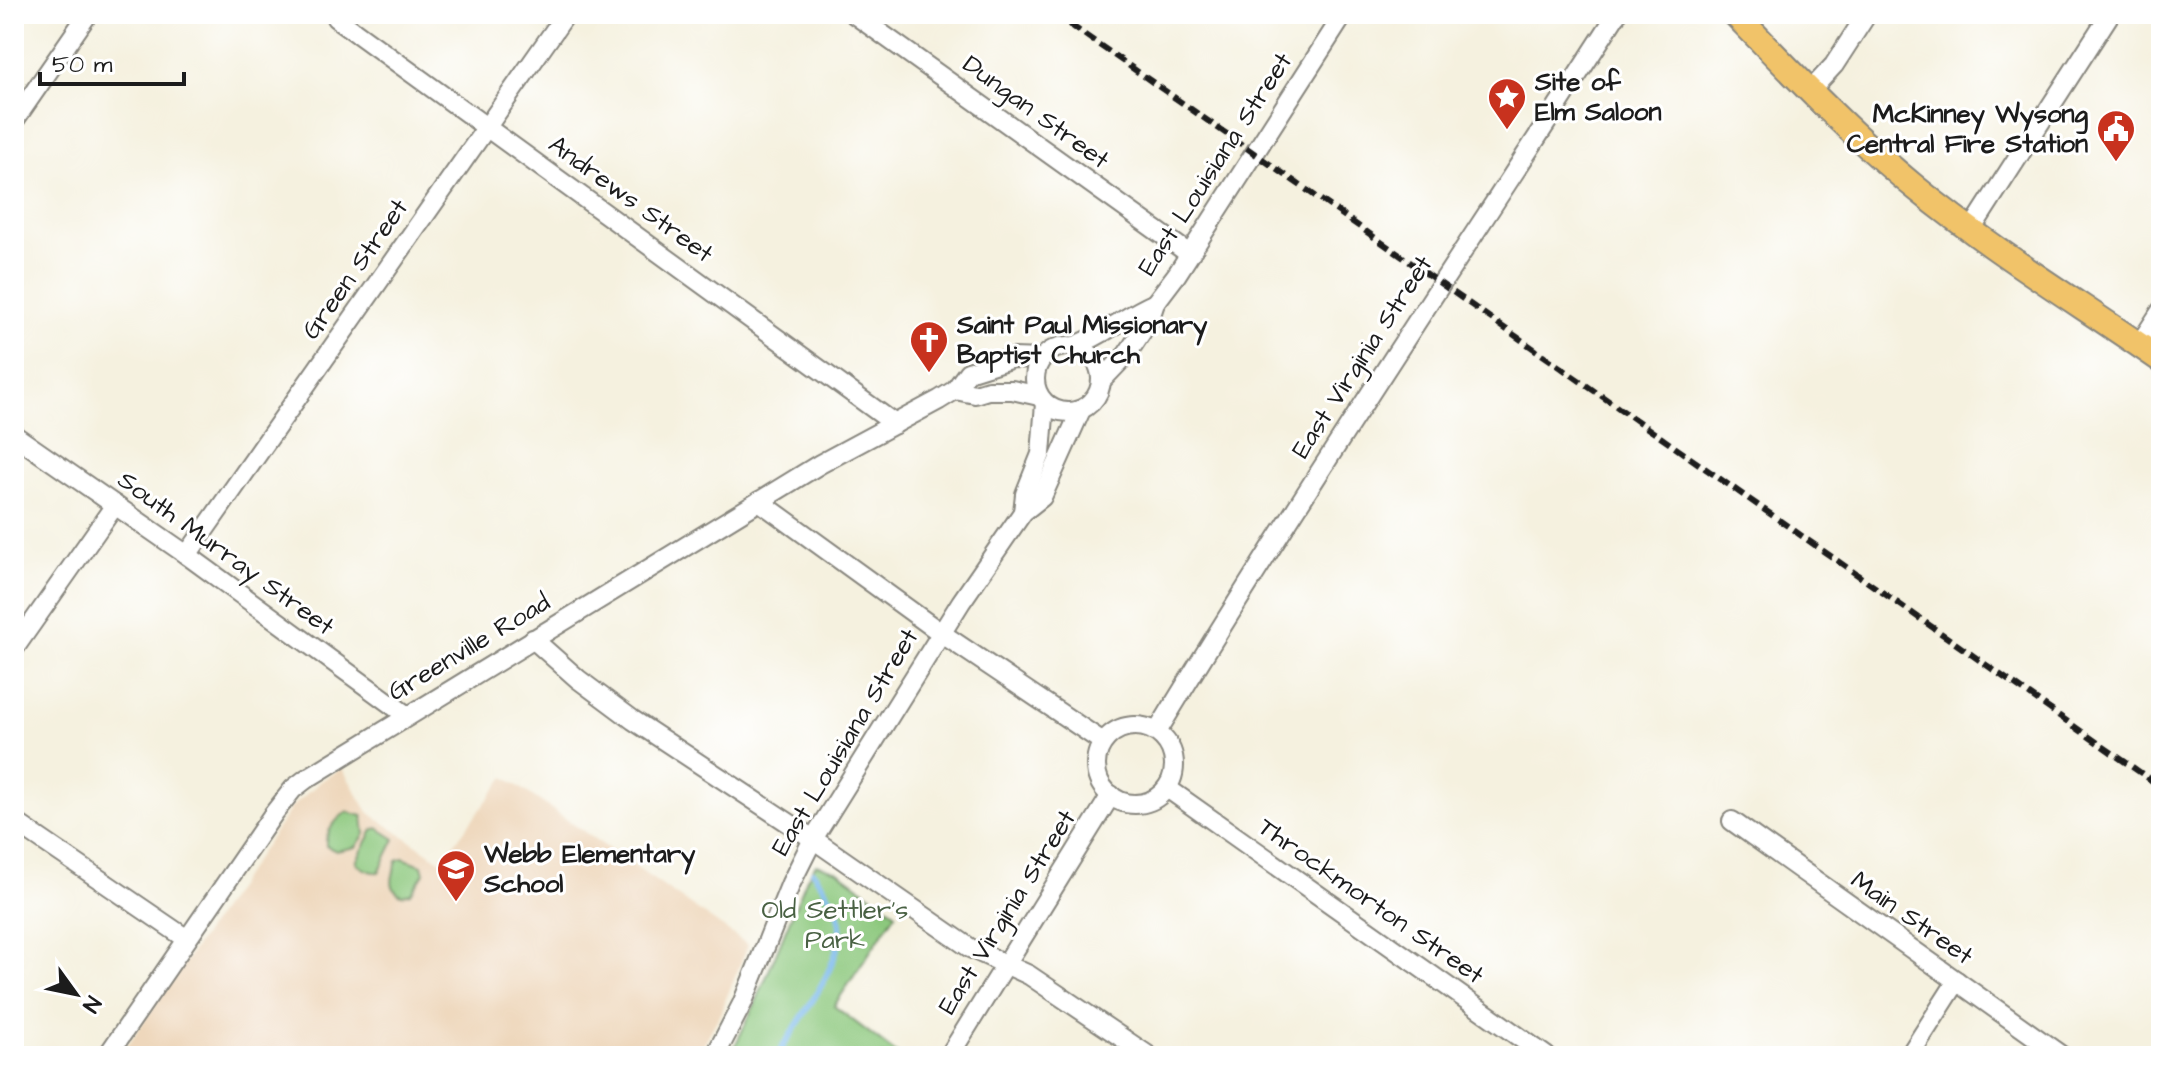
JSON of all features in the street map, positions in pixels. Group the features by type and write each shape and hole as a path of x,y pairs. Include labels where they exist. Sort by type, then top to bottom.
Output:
{"main road":[{"path":"1735,14 1810,91 1894,169 1971,230 2161,360"}],"street":[{"path":"14,121 88,14"},
{"name":"Green Street","path":"187,555 566,14"},
{"name":"Dungan Street","path":"854,14 1188,253"},
{"name":"East Louisiana Street","path":"1102,380 1149,321 1155,303 1177,274 1344,14"},
{"name":"East Virginia Street","path":"1157,732 1414,324 1617,14"},
{"path":"1810,91 1834,65 1867,14"},
{"path":"1971,230 2110,14"},
{"name":"Andrews Street","path":"336,18 895,424"},
{"name":"East Louisiana Street","path":"1075,346 1101,336 1136,311 1155,303"},
{"path":"2139,345 2161,311"},
{"path":"1075,346 1084,349 1097,362 1102,380 1096,398 1081,410 1062,412 1042,399 1035,377 1041,359 1056,348 1075,346"},
{"name":"Greenville Road","path":"107,1056 293,789 406,715 820,464 955,390 968,372 1013,358 1041,359"},
{"name":"Greenville Road","path":"955,390 975,394 988,390 1012,390 1042,399"},
{"name":"East Louisiana Street","path":"1023,512 1025,494 1041,454 1042,399"},
{"name":"East Louisiana Street","path":"715,1056 742,1004 791,883 813,839 941,633 1023,512 1042,497 1081,410"},
{"name":"South Murray Street","path":"14,435 187,555 406,715"},
{"path":"759,501 941,633 1103,742"},
{"path":"14,649 115,505"},
{"path":"533,639 604,700 970,948 1029,975 1149,1056"},
{"path":"1137,725 1157,732 1169,744 1174,756 1175,769 1167,788 1154,800 1141,804 1128,804 1111,795 1098,780 1096,767 1097,754 1103,742 1124,727 1137,725"},
{"name":"Throckmorton Street","path":"1167,788 1546,1056"},
{"name":"East Virginia Street","path":"949,1056 1111,795"},
{"path":"14,821 187,939"},
{"name":"Main Street","path":"1732,821 2062,1056"},
{"path":"1909,1056 1957,981"}],"shaded area":[{"name":"Webb Elementary School","path":"342,768 368,812 441,861 505,777 748,945 719,1016 697,1056 120,1056 292,807 321,781"}],"green space":[{"path":"347,812 363,816 365,834 356,847 336,851 326,846 327,836 335,822"},
{"path":"378,828 395,839 379,872 376,872 356,862 373,830"},
{"path":"403,858 422,865 424,873 411,893 401,895 396,892 392,879 397,860"},
{"name":"Old Settler's Park","path":"816,864 838,871 896,913 834,1006 900,1056 730,1056 756,1002 807,878"}],"waterway":[{"path":"777,1056 824,981 840,934 836,909 813,872"}],"railway":[{"path":"1055,14 2161,787"}],"place":[{"name":"Site of Elm Saloon","path":"1507,131"},
{"name":"McKinney Wysong Central Fire Station","path":"2116,163"},
{"name":"Saint Paul Missionary Baptist Church","path":"929,374"},
{"name":"Webb Elementary School","path":"456,903"}]}
